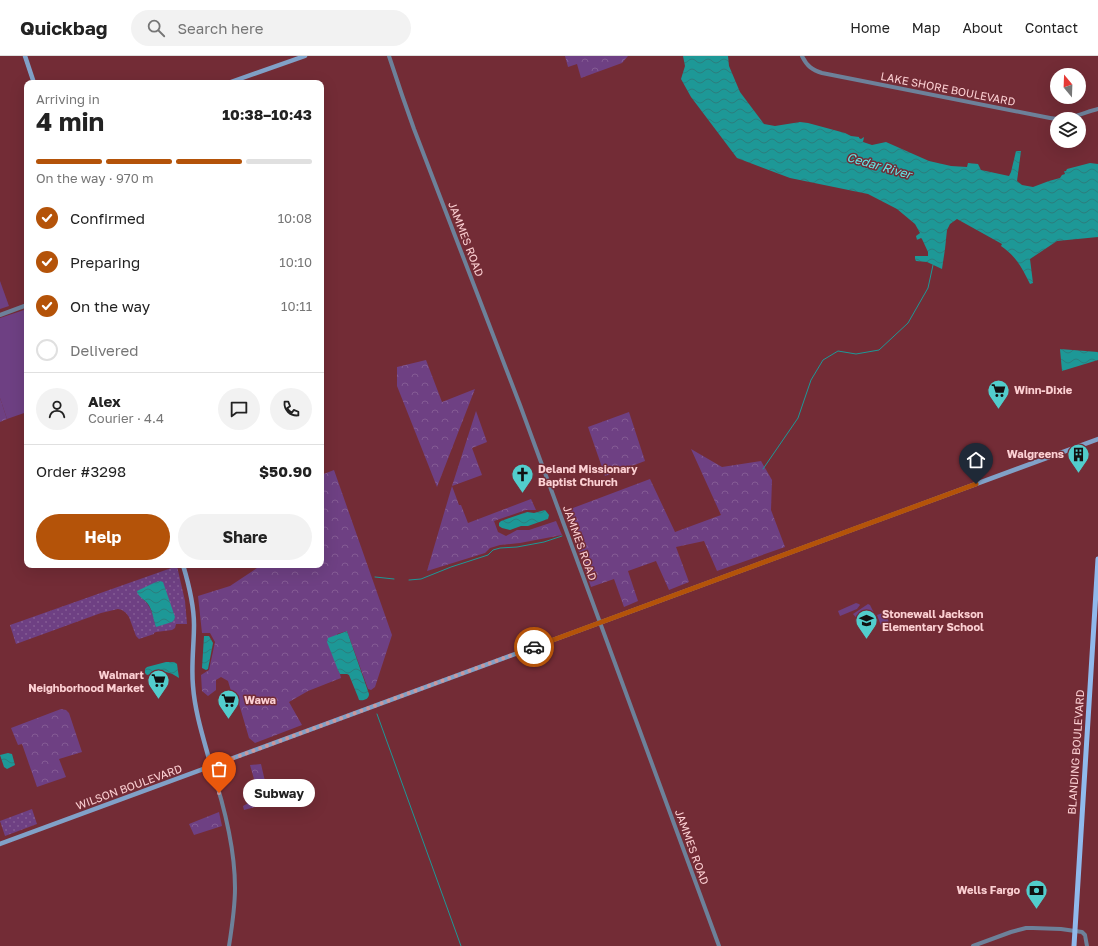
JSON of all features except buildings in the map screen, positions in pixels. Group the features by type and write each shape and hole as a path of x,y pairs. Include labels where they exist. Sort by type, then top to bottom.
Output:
{"main road":[{"path":"25,56 33,80"},
{"path":"237,80 305,56"},
{"name":"WILSON BOULEVARD","path":"0,844 1098,438"},
{"name":"BLANDING BOULEVARD","path":"1074,946 1095,647 1098,559"},
{"path":"184,568 191,595 193,617 192,670 194,696 196,710 212,766"}],"street":[{"name":"JAMMES ROAD","path":"389,56 414,129 513,385 719,946"},
{"name":"LAKE SHORE BOULEVARD","path":"802,56 810,68 817,72 1050,118 1069,118 1098,110"},
{"path":"0,315 24,306"},
{"path":"212,766 229,832 234,867 235,887 229,946"},
{"path":"973,946 1026,928 1082,932 1085,935 1087,946"}],"green space":[{"path":"565,56 628,56 622,63 581,78 577,64 568,67"},
{"path":"0,281 9,306 0,309"},
{"path":"24,310 24,413 7,419 0,398 0,318"},
{"path":"426,360 442,402 475,389 437,487 397,386 397,367"},
{"path":"0,398 7,419 0,422"},
{"path":"476,411 487,442 472,448 482,475 452,486"},
{"path":"629,412 645,461 605,476 588,427"},
{"path":"691,449 722,467 761,461 772,480 771,510 785,547 717,571 704,541 676,547 689,582 669,590 656,561 628,571 638,601 624,607 614,579 591,587 565,511 650,479 675,532 721,515"},
{"path":"334,470 392,635 375,687 371,690 368,689 347,631 337,634 338,670 341,678 308,691 289,702 302,725 255,743 249,738 237,697 231,691 228,681 221,677 216,680 216,690 208,696 202,691 201,675 209,670 215,642 210,633 202,633 198,596 230,586 257,568 324,568 324,474"},
{"path":"452,486 468,523 531,499 536,510 526,510 494,521 498,532 506,536 517,530 529,530 556,521 562,535 520,543 500,545 490,548 485,553 427,571"},
{"path":"171,568 177,568 185,601 187,624 176,624 175,628 172,630 156,632 139,639 136,636 129,617 122,610 118,609 101,613 16,644 10,625","holes":["138,595 174,620 155,623 150,607"]},
{"path":"856,603 860,605 857,609 840,616 838,611"},
{"path":"868,604 870,605 877,619 871,625 862,623 853,614"},
{"path":"885,612 890,625 882,628 877,615"},
{"path":"61,709 66,710 69,713 82,752 59,759 66,777 37,787 22,744 18,745 11,728"},
{"path":"261,764 270,803 244,810 243,806 259,797 250,765"},
{"path":"32,809 37,824 5,836 0,821"},
{"path":"219,812 222,826 194,835 189,824"}],"water":[{"name":"Cedar River","path":"683,56 728,56 729,66 740,92 764,124 775,126 800,122 808,123 859,137 861,139 864,137 863,142 872,145 886,142 929,161 951,166 967,167 968,163 978,164 981,170 1009,176 1016,151 1021,151 1017,181 1022,185 1033,187 1060,178 1065,174 1064,171 1067,169 1090,163 1098,164 1098,237 1057,241 1030,259 1033,283 1030,284 1018,263 1011,254 1001,246 1002,244 957,219 950,224 947,230 942,269 927,262 916,261 915,256 928,256 928,252 922,239 917,240 916,236 920,233 915,224 897,209 868,194 790,178 737,158 691,97 681,79 685,66"},
{"path":"1060,349 1098,352 1098,360 1062,371"},
{"path":"545,510 549,515 548,519 528,526 521,526 510,530 499,526 501,521 524,513 534,513"},
{"path":"160,581 163,582 175,617 172,622 156,627 150,607 137,591"},
{"path":"347,631 369,694 364,700 359,700 349,675 340,674 327,642 328,638"},
{"path":"204,636 209,636 213,643 208,669 206,670 202,668"},
{"path":"166,662 174,662 177,664 179,678 167,672 147,675 145,673 145,669 147,667"},
{"path":"8,753 12,754 15,765 7,769 4,767 0,755"}],"waterway":[{"path":"763,469 798,418 811,380 823,360 838,351 856,354 879,350 908,323 928,288 933,265"},
{"path":"409,580 421,579 488,555 493,550 544,542 562,536"},
{"path":"375,577 394,579"},
{"path":"377,714 461,946"}],"way so far":[{"path":"219,793 212,766 534,647"}],"place":[{"name":"Winn-Dixie","path":"998,410"},
{"name":"Walgreens","path":"1079,474"},
{"name":"Deland Missionary Baptist Church","path":"522,494"},
{"name":"Stonewall Jackson Elementary School","path":"866,640"},
{"name":"Walmart Neighborhood Market","path":"159,700"},
{"name":"Wawa","path":"229,720"},
{"name":"Subway","path":"219,793"},
{"name":"Wells Fargo","path":"1036,910"}],"route":[{"path":"534,647 976,484"}]}
